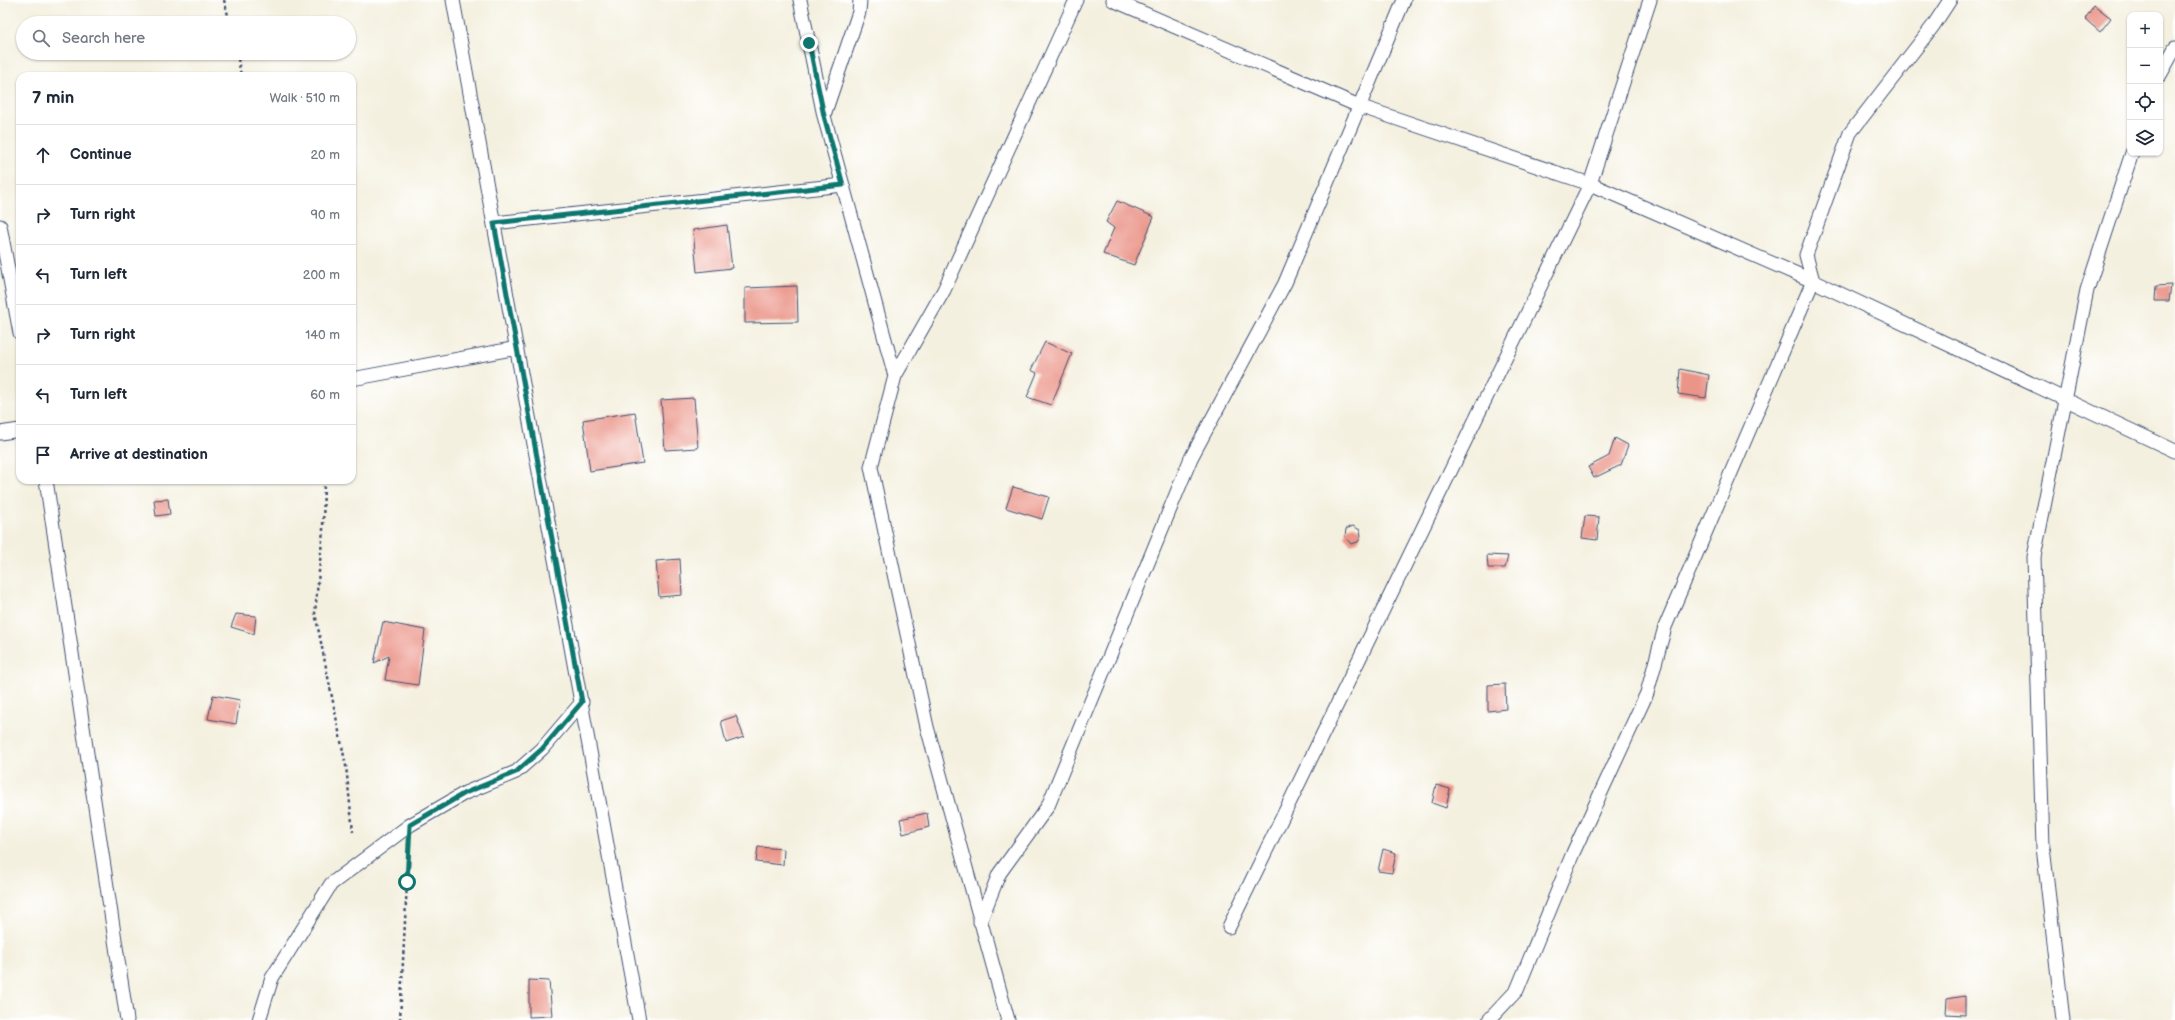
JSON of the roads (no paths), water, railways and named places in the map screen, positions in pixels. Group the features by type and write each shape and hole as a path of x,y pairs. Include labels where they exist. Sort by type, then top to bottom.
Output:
{"street":[{"path":"453,0 639,1020"},
{"path":"800,0 824,116 895,376"},
{"path":"824,116 859,12 860,0"},
{"path":"1008,1020 927,727 871,467 895,376 944,290 1076,0"},
{"path":"1113,0 1359,106 1590,184 1813,281 2175,451"},
{"path":"980,922 999,874 1048,806 1191,458 1285,283 1404,0"},
{"path":"1229,927 1590,184 1650,0"},
{"path":"1489,1020 1518,990 1573,853 1648,693 1665,627 1813,281 1806,255 1850,133 1933,26 1950,0"},
{"path":"2163,70 2175,48"},
{"path":"2063,1020 2043,847 2034,557 2087,290 2131,156"},
{"path":"494,223 843,185"},
{"path":"0,226 16,312"},
{"path":"356,378 517,348"},
{"path":"0,433 16,431"},
{"path":"47,484 127,1020"},
{"path":"259,1020 272,978 331,884 410,825 465,793 516,772 542,749 582,702"}]}
